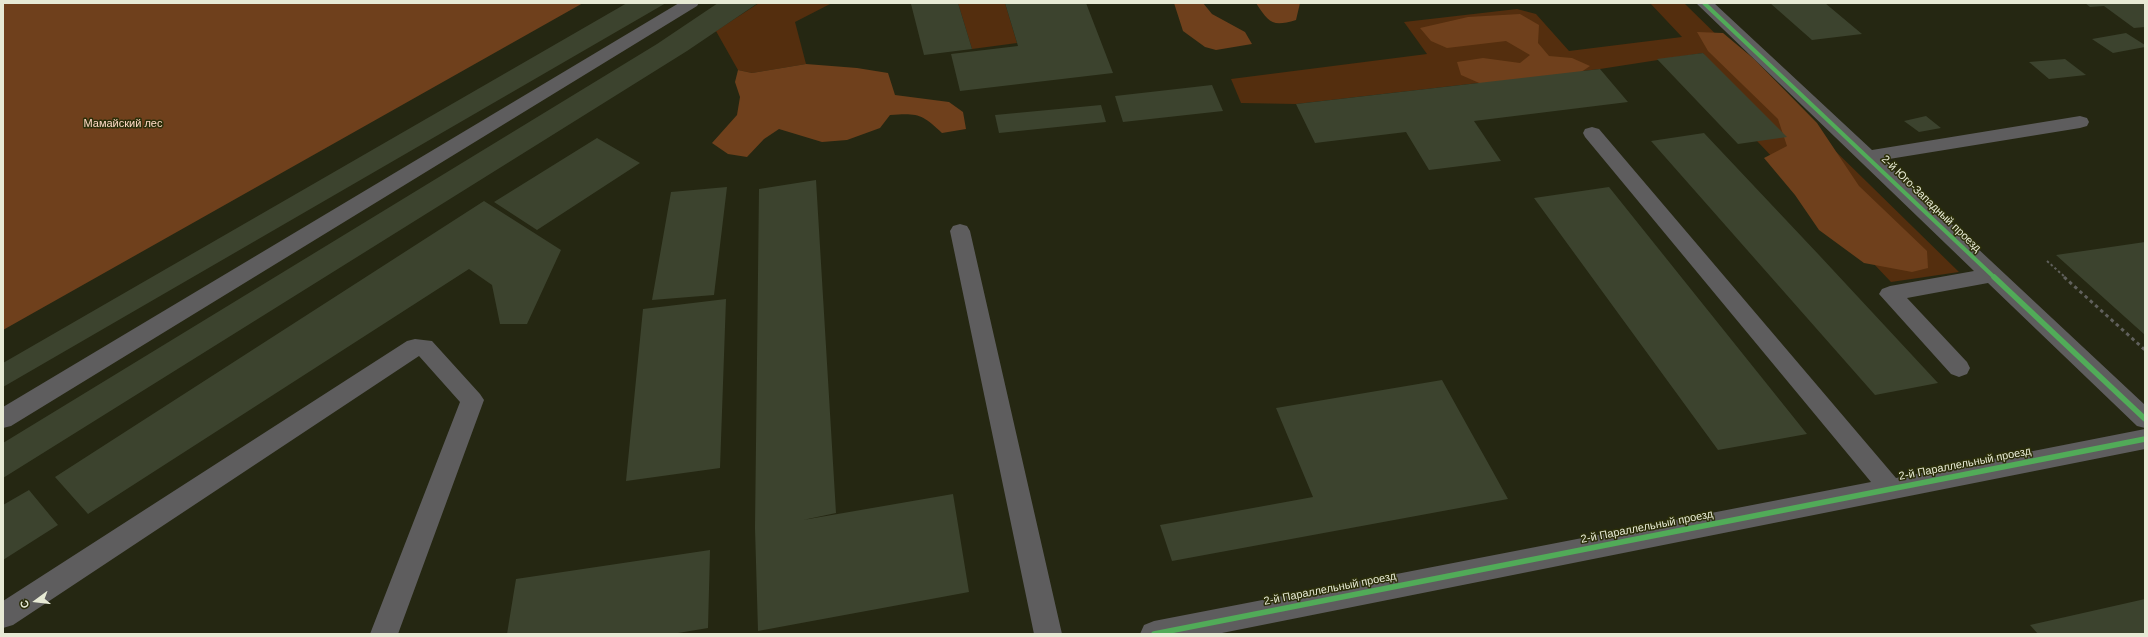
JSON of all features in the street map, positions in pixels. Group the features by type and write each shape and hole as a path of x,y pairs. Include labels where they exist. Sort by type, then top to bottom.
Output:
{"street":[{"path":"3,419 691,3"},
{"name":"2-й Юго-Западный проезд","path":"1704,3 2145,419"},
{"path":"1867,157 2080,122"},
{"path":"1592,133 1891,489"},
{"path":"960,231 1048,634"},
{"path":"1959,368 1890,294 1992,275"},
{"path":"3,616 415,347 424,347 472,400 384,634"},
{"name":"2-й Параллельный проезд","path":"1154,634 2145,439"}],"path":[{"path":"2047,261 2145,350"}],"shaded area":[{"path":"759,3 832,3 795,22 806,64 752,73 738,70 716,31"},
{"path":"958,3 1005,3 1017,43 972,49"},
{"path":"1650,3 1684,3 1959,272 1891,282 1757,141 1703,53 1600,69 1296,104 1241,103 1231,79 1427,54 1404,22 1517,9 1536,14 1569,51 1682,37"}],"green space":[{"name":"Мамайский лес","path":"3,3 583,3 3,330"},
{"path":"1174,3 1203,3 1212,14 1245,32 1252,44 1216,50 1205,47 1183,31"},
{"path":"1256,3 1300,3 1296,20 1276,23 1272,22 1264,15"},
{"path":"1520,14 1539,25 1538,43 1549,56 1572,58 1590,66 1558,88 1493,89 1461,75 1457,62 1483,58 1520,63 1530,55 1506,41 1447,48 1431,41 1420,28 1468,17"},
{"path":"1697,32 1723,33 1754,59 1817,123 1859,186 1927,251 1928,268 1912,272 1864,263 1819,230 1795,195 1764,158 1787,146 1778,119 1708,51"},
{"path":"806,64 857,68 888,73 895,95 949,102 963,112 966,129 942,133 924,118 907,114 899,114 890,115 880,128 847,140 822,142 779,129 764,139 747,157 728,154 712,143 737,115 740,97 735,82 738,70 752,73"}],"building":[{"path":"627,3 666,3 3,387 3,363"},
{"path":"718,3 758,3 687,51 3,478 3,443 657,44"},
{"path":"958,3 972,49 924,55 911,4"},
{"path":"1005,3 1086,3 1113,73 960,91 951,54 1018,46"},
{"path":"1770,3 1825,3 1862,34 1812,40"},
{"path":"2085,3 2145,3 2145,27 2134,28 2104,6 2090,7"},
{"path":"2126,33 2145,45 2145,47 2113,53 2092,39"},
{"path":"1703,53 1787,137 1738,144 1657,59"},
{"path":"2065,59 2086,75 2049,79 2029,62"},
{"path":"1600,69 1628,102 1474,121 1501,161 1429,170 1406,132 1315,143 1296,104"},
{"path":"1212,85 1223,111 1123,122 1115,96"},
{"path":"1101,105 1106,122 999,133 995,115"},
{"path":"1926,116 1941,128 1919,132 1904,121"},
{"path":"1704,133 1938,383 1875,395 1651,141"},
{"path":"597,138 640,163 537,230 494,202"},
{"path":"816,180 836,513 803,520 953,494 969,592 758,631 755,528 759,189"},
{"path":"727,187 714,295 652,300 671,192"},
{"path":"1609,187 1807,434 1718,450 1534,198"},
{"path":"484,201 561,250 527,324 500,324 492,285 469,269 88,514 55,477"},
{"path":"2145,242 2145,335 2056,255"},
{"path":"726,299 720,468 626,481 643,309"},
{"path":"1442,380 1508,499 1172,561 1160,525 1313,497 1276,408"},
{"path":"29,490 58,525 3,560 3,505"},
{"path":"710,550 708,628 672,634 507,634 516,579"},
{"path":"2145,599 2145,634 2038,634 2030,625"}],"cycle path":[{"path":"1704,3 2145,419"},
{"path":"1154,634 2145,439"}]}
